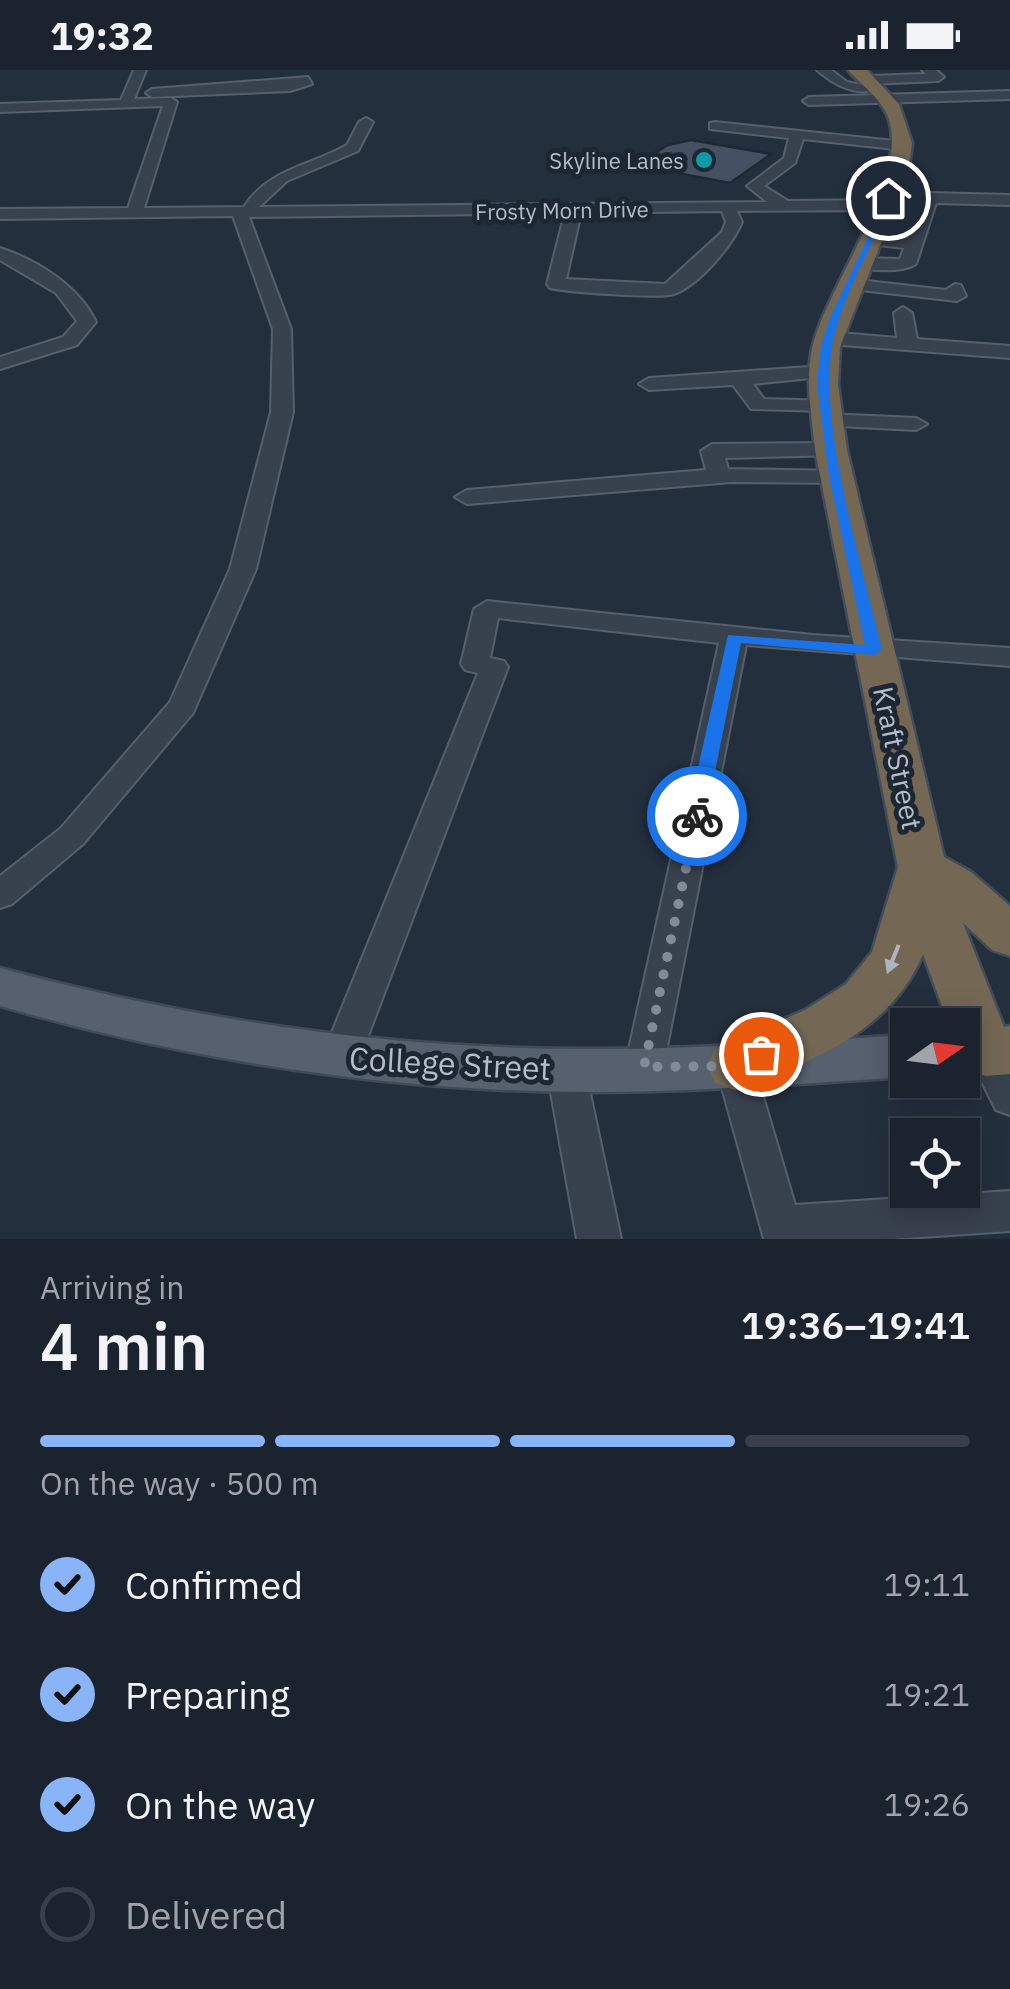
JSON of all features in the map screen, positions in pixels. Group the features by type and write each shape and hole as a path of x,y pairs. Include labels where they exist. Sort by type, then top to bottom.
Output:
{"highway":[{"path":"874,86 904,146"},
{"name":"Kraft Street","path":"904,146 887,201 829,338 824,372 826,412 833,463 922,867 941,933 992,1063"},
{"path":"735,1066 813,1030 873,993 895,960 922,867 954,884 1010,936"}],"main road":[{"name":"College Street","path":"0,987 178,1034 341,1057 566,1070 890,1057"}],"street":[{"path":"128,99 140,70"},
{"path":"823,70 844,86 1010,95"},
{"path":"874,86 898,70"},
{"path":"809,101 938,77 928,70"},
{"path":"874,86 1010,108"},
{"path":"0,108 242,88"},
{"path":"128,99 171,102 134,214"},
{"path":"0,895 72,836 183,706 243,570 282,412 282,329 248,206 289,172 346,152 359,140 366,122"},
{"path":"715,126 904,146"},
{"path":"786,207 754,186 793,160 798,150 796,132"},
{"path":"859,262 907,264 930,198"},
{"name":"Frosty Morn Drive","path":"0,214 134,214 248,206 309,212 574,210 786,207 930,198 1010,200"},
{"path":"574,210 556,284 616,284 656,291 680,284 729,234 734,222 728,208"},
{"path":"859,262 914,244"},
{"path":"0,253 70,294 82,305 87,322 70,341 0,364"},
{"path":"859,262 957,296 955,289"},
{"path":"904,313 908,344"},
{"path":"829,338 1010,352"},
{"path":"649,384 824,372"},
{"path":"739,379 758,405 916,424"},
{"path":"467,498 833,463"},
{"path":"341,1057 494,667 476,664 487,609 734,638 1010,656"},
{"path":"644,1067 734,638"},
{"path":"735,1066 778,1234 998,1221"},
{"path":"566,1070 600,1239"}],"building":[{"name":"Skyline Lanes","path":"691,140 771,154 730,183 635,165 668,145"}],"way so far":[{"path":"697,816 644,1067 735,1066 761,1054"}],"place":[{"name":"Skyline Lanes","path":"704,160"}],"route":[{"path":"697,816 734,638 874,650 836,476 823,384 826,346 888,198"}]}
